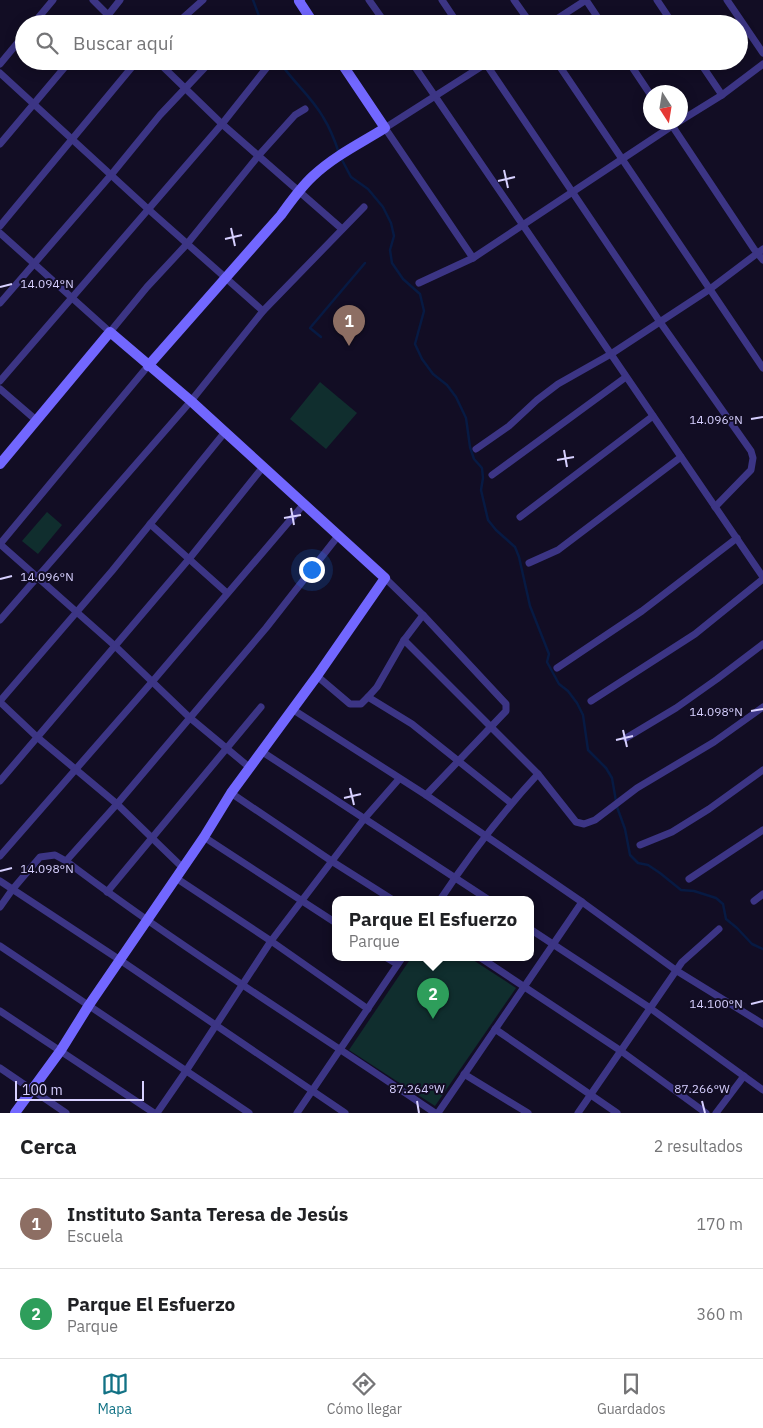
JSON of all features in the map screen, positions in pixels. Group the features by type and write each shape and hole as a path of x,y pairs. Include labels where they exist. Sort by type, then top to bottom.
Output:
{"street":[{"path":"40,15 53,0"},
{"path":"93,0 108,15 120,0"},
{"path":"186,15 204,0"},
{"path":"299,0 308,15"},
{"path":"369,0 380,15"},
{"path":"442,0 452,15"},
{"path":"514,0 525,15"},
{"path":"563,15 586,0 596,15"},
{"path":"657,0 667,15"},
{"path":"727,0 737,15"},
{"path":"748,31 763,53"},
{"path":"0,64 15,46"},
{"path":"688,115 722,95 763,64"},
{"path":"0,144 62,70"},
{"path":"0,226 130,70"},
{"path":"167,70 222,124 342,229"},
{"path":"0,303 112,175 184,88 202,70"},
{"path":"0,381 222,124 265,70"},
{"path":"346,70 473,258"},
{"path":"417,70 763,578 695,634 591,702"},
{"path":"249,767 190,717 115,646 0,544 148,366 314,175 335,158 475,70"},
{"path":"492,70 660,322 751,451 753,458 751,470 715,507"},
{"path":"562,70 763,368"},
{"path":"634,70 644,85"},
{"path":"705,70 722,95"},
{"path":"0,73 225,279 263,311"},
{"path":"0,464 147,287 187,244 259,155 295,115 305,109"},
{"path":"419,283 473,258 665,130"},
{"path":"680,130 760,251 763,260"},
{"path":"0,620 191,400 263,311 364,207"},
{"path":"0,233 148,366 191,400 385,578 423,615 506,704 506,711 426,795"},
{"path":"476,449 509,426 537,400 558,384 611,354 660,322 710,289 760,251"},
{"path":"492,475 626,377"},
{"path":"0,389 36,420"},
{"path":"520,517 653,416"},
{"path":"183,868 117,804 37,737 0,702 225,432"},
{"path":"529,563 558,550 681,457"},
{"path":"0,781 189,559 263,467"},
{"path":"0,856 304,504"},
{"path":"150,524 227,594"},
{"path":"66,861 117,804 266,628 338,536"},
{"path":"557,668 642,611 737,538"},
{"path":"15,1113 61,1050 146,920 204,837 231,793 317,676 385,578"},
{"path":"317,676 350,704 361,704 377,688 404,640 423,615"},
{"path":"404,640 538,774 576,822 584,824 595,820 637,788 714,742 763,707"},
{"path":"626,738 676,708 763,644"},
{"path":"368,697 412,724 511,803"},
{"path":"107,892 261,707"},
{"path":"292,709 487,836 677,971 763,1024"},
{"path":"261,751 483,896"},
{"path":"640,845 672,832 709,809 763,770"},
{"path":"443,896 511,803 538,774"},
{"path":"0,1010 155,1113 186,1071 271,941 364,819 399,779"},
{"path":"231,793 387,896"},
{"path":"689,879 763,830"},
{"path":"204,837 332,920"},
{"path":"0,907 40,857 55,855 242,986 341,1049 436,1113 582,902"},
{"path":"176,878 271,941 368,1009"},
{"path":"0,881 345,1113"},
{"path":"754,901 763,894"},
{"path":"578,1113 682,962 718,929"},
{"path":"534,932 650,1008 763,1090"},
{"path":"0,946 249,1113"},
{"path":"296,1113 399,961"},
{"path":"486,961 621,1051 706,1113"},
{"path":"495,1029 617,1113"},
{"path":"0,1068 66,1113"},
{"path":"464,1074 528,1113"},
{"path":"716,1113 744,1076"}],"green space":[{"path":"320,382 357,413 326,449 290,419"},
{"path":"47,512 62,525 38,554 22,541"},
{"path":"409,961 475,961 516,988 435,1106 349,1050"}],"waterway":[{"path":"253,0 259,15"},
{"path":"286,70 326,121 339,153"},
{"path":"341,158 351,177 368,189 383,207 391,223 394,236 390,250 392,263 403,279 420,294 424,311 415,344 422,359 433,374 447,385 456,397 466,418 470,447 474,459 482,468 481,490 488,520 515,547 530,606 549,654 547,662 559,684 568,691 583,715 588,750 606,768 612,778 617,807 625,829 630,855 638,863 648,865 660,873 681,890 694,891 716,898 723,904 726,919 752,944 763,949"},
{"path":"321,337 310,328 365,263"}],"place":[{"name":"Instituto Santa Teresa de Jesús","path":"349,346"},
{"name":"Parque El Esfuerzo","path":"433,1019"}]}
